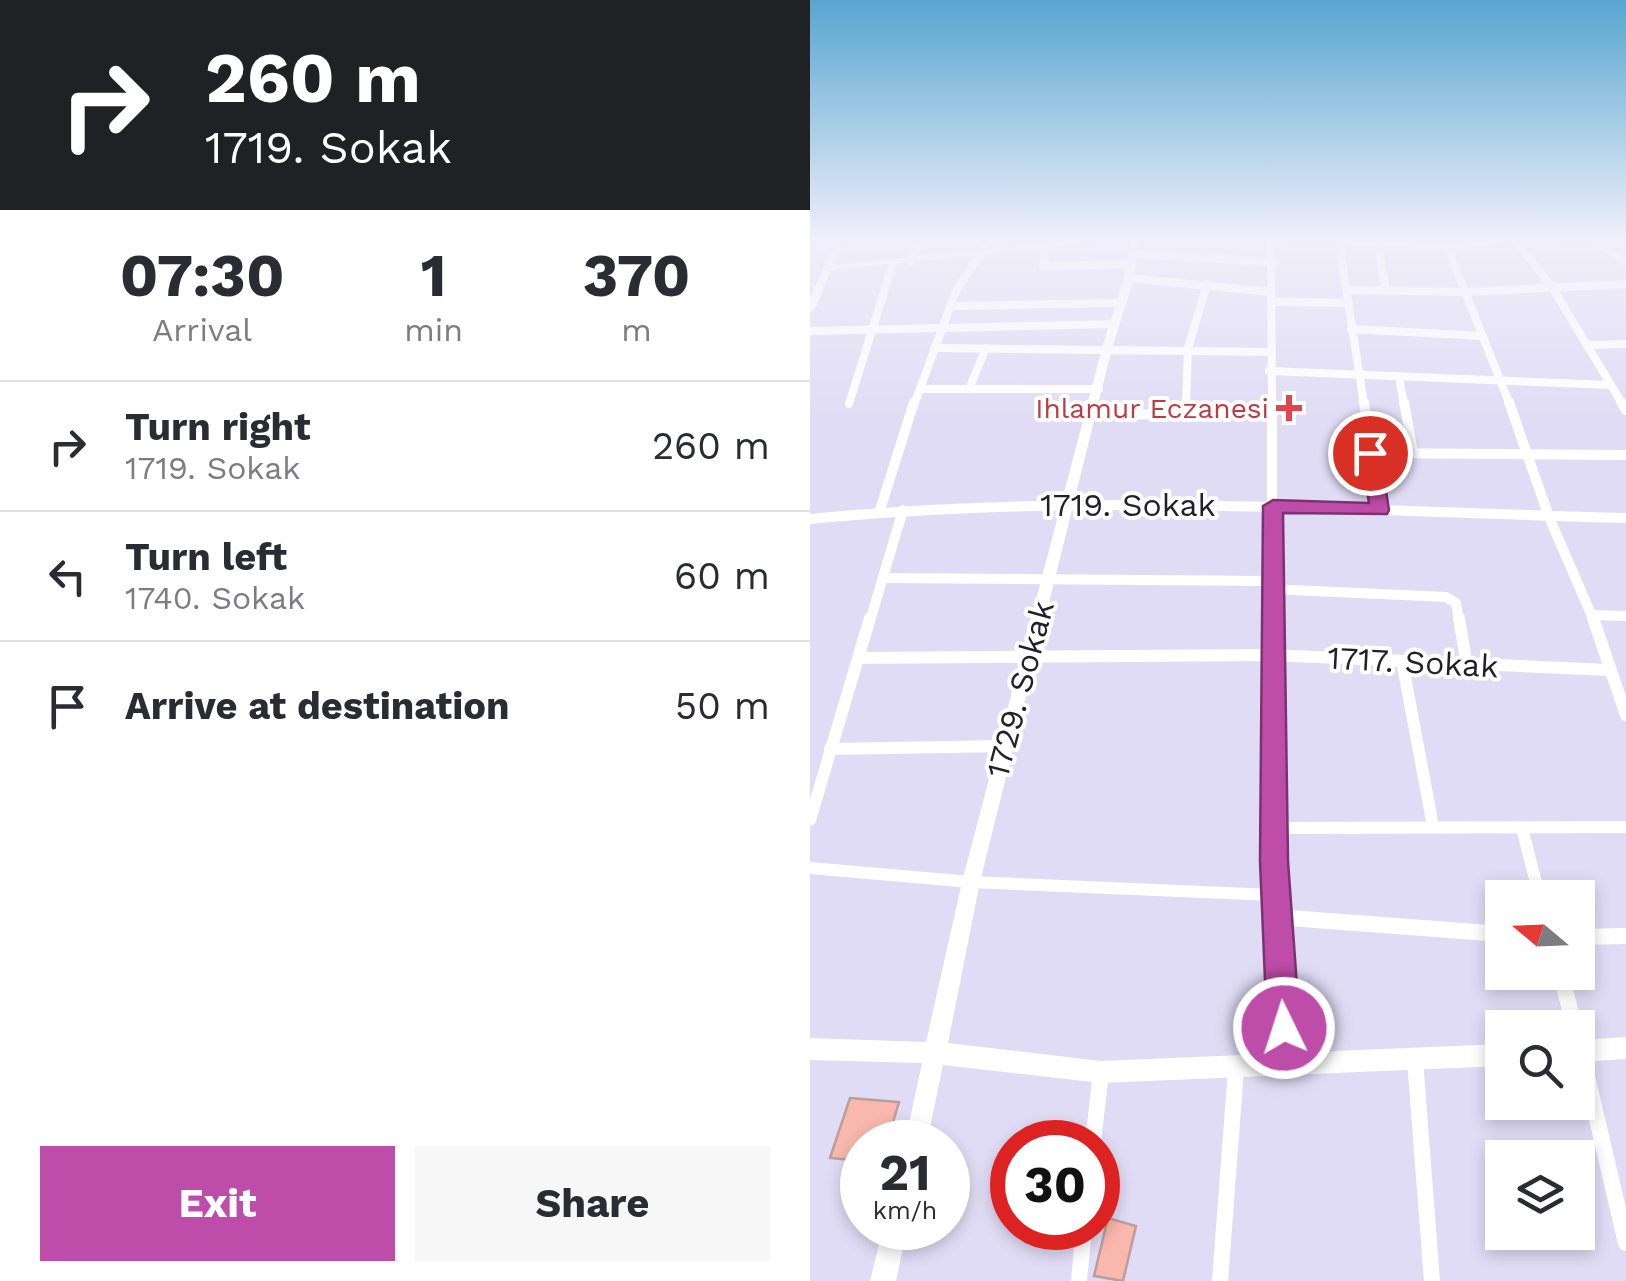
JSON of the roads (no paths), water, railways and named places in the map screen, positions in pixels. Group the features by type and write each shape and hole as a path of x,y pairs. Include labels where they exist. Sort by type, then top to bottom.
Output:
{"street":[{"path":"849,404 881,300"},
{"path":"880,510 934,348 955,300"},
{"name":"1729. Sokak","path":"921,1120 1004,746 1121,300"},
{"path":"1186,414 1188,348 1202,300"},
{"path":"1271,300 1274,895 1286,1066"},
{"path":"1307,300 1349,303"},
{"path":"1349,300 1380,510"},
{"path":"1469,300 1502,382 1524,455 1592,615 1626,714"},
{"path":"1559,300 1626,410"},
{"path":"952,306 1120,304"},
{"path":"810,331 1114,324"},
{"path":"1352,329 1482,336"},
{"path":"1586,345 1626,344"},
{"path":"934,348 1188,348 1271,352"},
{"path":"969,389 986,348"},
{"path":"1269,371 1609,385"},
{"path":"1399,378 1413,453"},
{"path":"921,389 1099,389"},
{"path":"1093,415 1271,413"},
{"path":"1370,453 1626,455"},
{"name":"1719. Sokak","path":"810,519 880,510 1069,503 1626,518"},
{"path":"810,820 904,510"},
{"path":"882,578 1049,577 1270,585 1446,598 1456,604 1467,666"},
{"path":"1592,615 1626,616"},
{"name":"1717. Sokak","path":"858,658 1270,655 1608,670"},
{"path":"1402,661 1434,826"},
{"path":"830,749 1004,746"},
{"path":"1273,828 1626,827"},
{"path":"1522,828 1535,880"},
{"path":"810,868 971,882 1274,895"},
{"path":"1276,917 1485,933"},
{"path":"1595,937 1626,936"},
{"path":"1595,1047 1626,1048"},
{"path":"810,1049 937,1052 1101,1072 1485,1056"},
{"path":"1415,1060 1432,1281"},
{"path":"1220,1281 1236,1069"},
{"path":"1096,1120 1101,1072"},
{"path":"1595,1113 1626,1242"},
{"path":"882,1281 890,1250"},
{"path":"1078,1281 1082,1250"}],"place":[{"name":"Ihlamur Eczanesi","path":"1289,408"}]}
